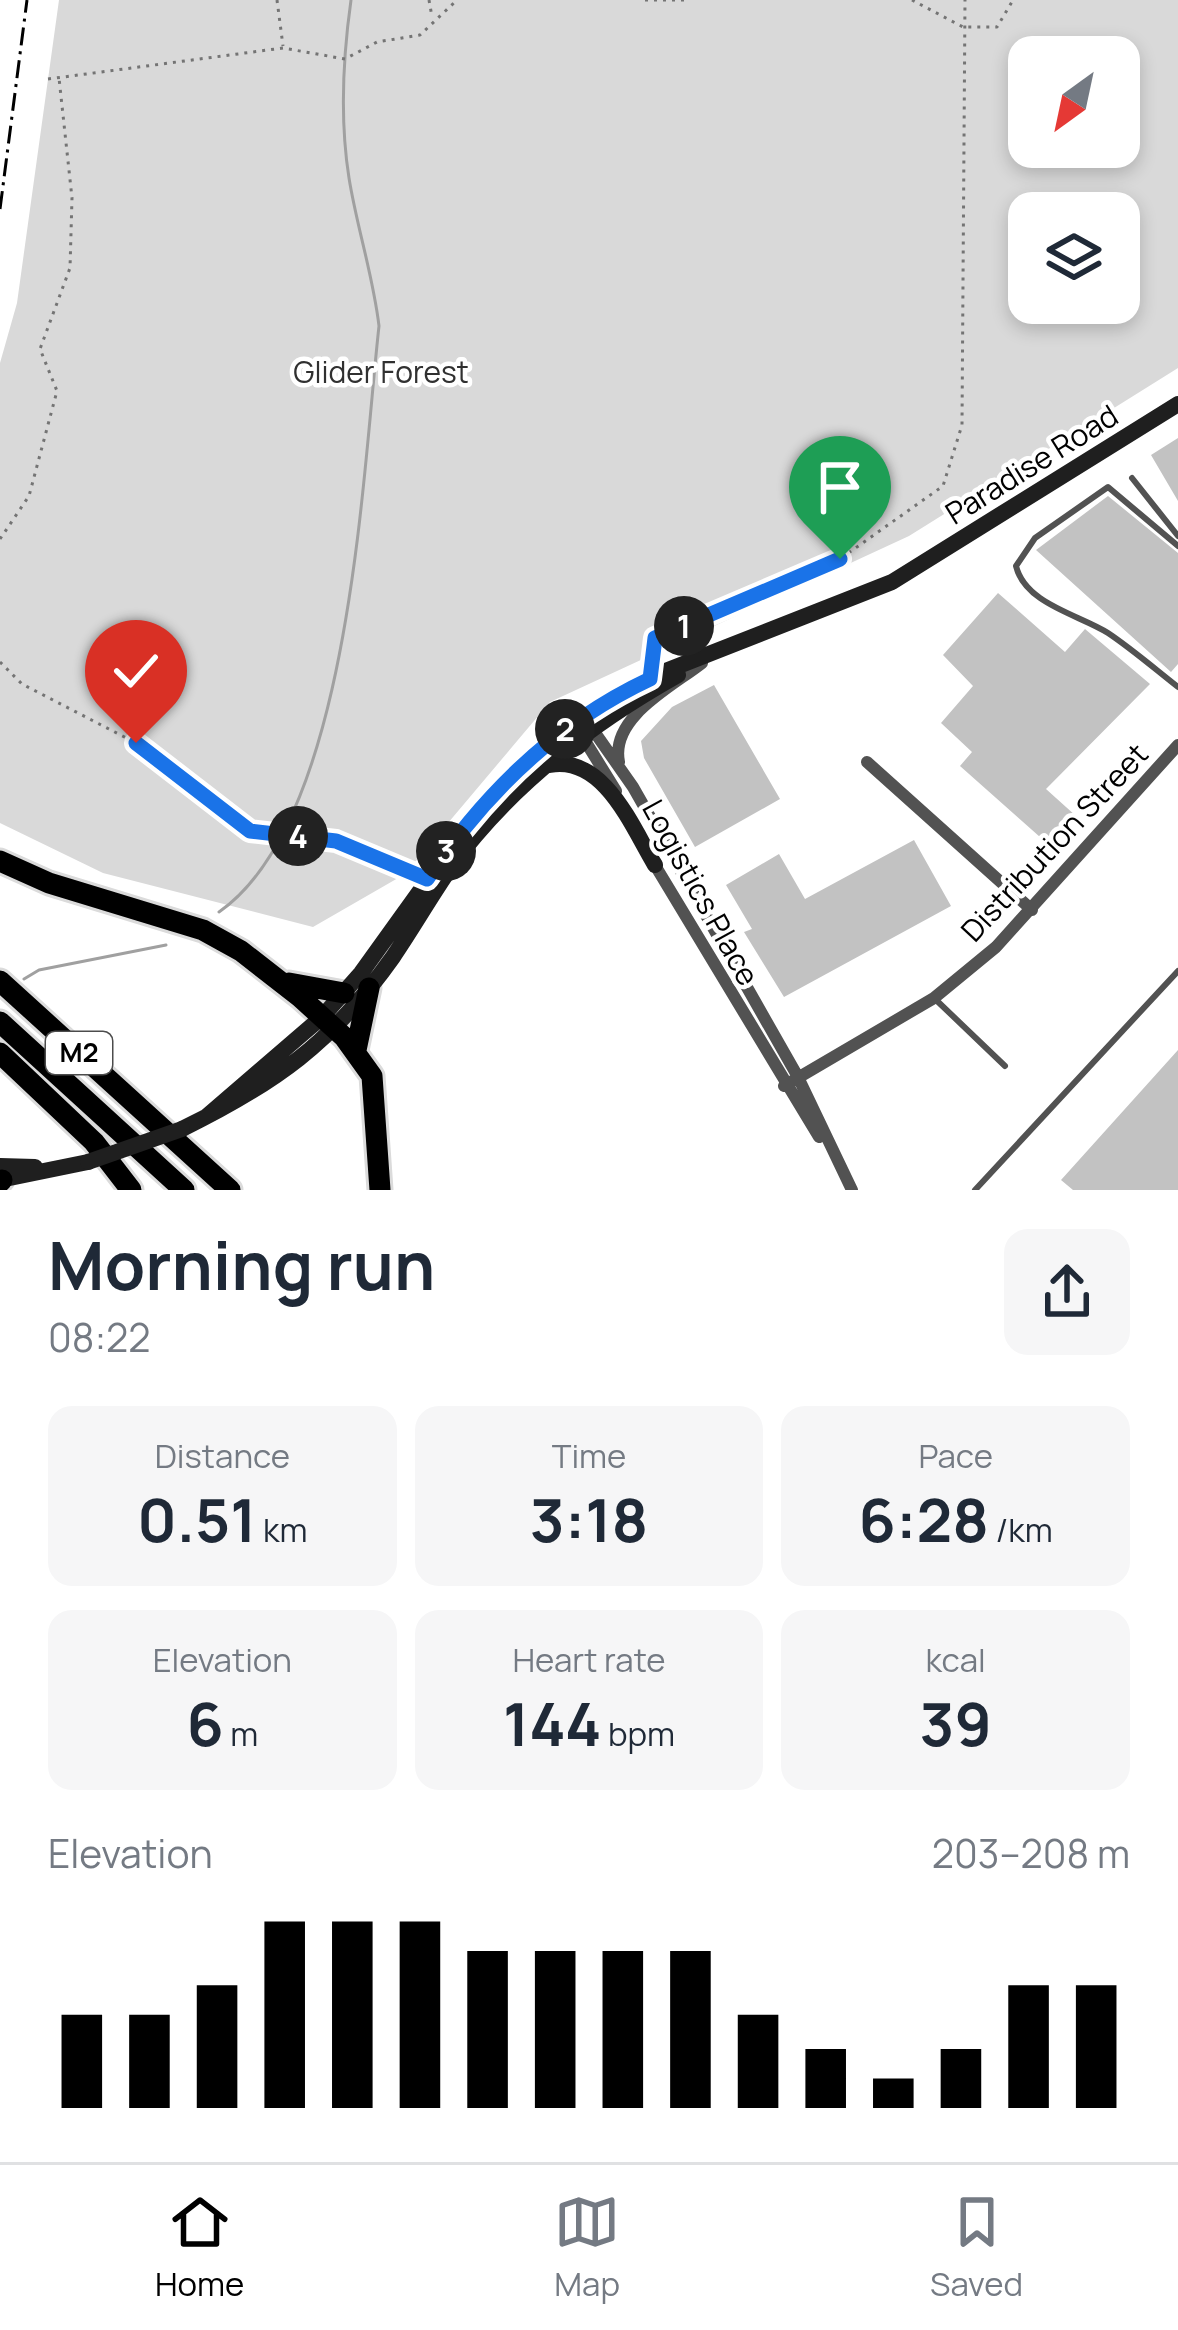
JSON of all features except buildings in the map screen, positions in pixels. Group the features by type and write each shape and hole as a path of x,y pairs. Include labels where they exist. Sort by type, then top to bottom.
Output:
{"highway":[{"path":"0,861 49,883 203,930 282,982 356,1050 375,1088 380,1190"},
{"name":"M2","path":"0,981 230,1190"},
{"path":"282,982 344,993"},
{"path":"356,1050 369,988"},
{"name":"M2","path":"0,1022 184,1190"},
{"path":"0,1053 94,1142 131,1190"}],"street":[{"name":"Paradise Road","path":"328,1022 344,993 484,802 650,679 892,583 1178,404"},
{"name":"Paradise Road","path":"0,1177 88,1162 207,1116 369,988 461,854 584,727 782,626"},
{"path":"622,770 618,745 634,718 703,663"},
{"name":"Logistics Place","path":"584,727 622,770 644,807 799,1077 852,1190"},
{"name":"Logistics Place","path":"584,727 655,865 784,1086 831,1152"},
{"name":"Distribution Street","path":"784,1086 934,998 1032,910 1178,745"},
{"path":"867,762 1032,910"},
{"path":"546,766 572,764 602,784 655,865"}],"lane":[{"path":"1132,478 1178,536"},
{"path":"1178,546 1108,487 1035,538 1016,566 1020,579 1069,617 1107,632 1178,686"},
{"name":"Logistics Place","path":"644,807 659,843 784,1065 789,1076 784,1086"},
{"path":"979,1190 1178,971"},
{"path":"934,998 1005,1066"}],"path":[{"path":"277,0 283,48"},
{"path":"429,0 433,19"},
{"path":"48,80 283,48 345,58 377,42 420,35 457,0"},
{"path":"646,0 688,0"},
{"path":"912,0 963,27 997,27 1013,0"},
{"path":"650,679 655,638 840,559 943,486 962,425 965,0"},
{"path":"0,539 29,496 57,391 40,350 70,268 72,198 58,78"},
{"path":"0,662 22,684 136,743 191,780 250,831 336,841 427,879"}],"green space":[{"name":"Glider Forest","path":"59,0 1178,0 1178,368 909,536 550,702 405,874 313,927 103,873 0,823 0,363 17,303"}],"waterway":[{"path":"219,912 263,867 297,803 323,727 355,554 379,326 344,134 351,0"},
{"path":"24,979 39,970 166,945"}],"railway":[{"path":"0,209 27,0"}],"route":[{"path":"136,743 191,780 250,831 336,841 427,879 484,802 522,765 610,699 650,679 655,638 840,559"}]}
